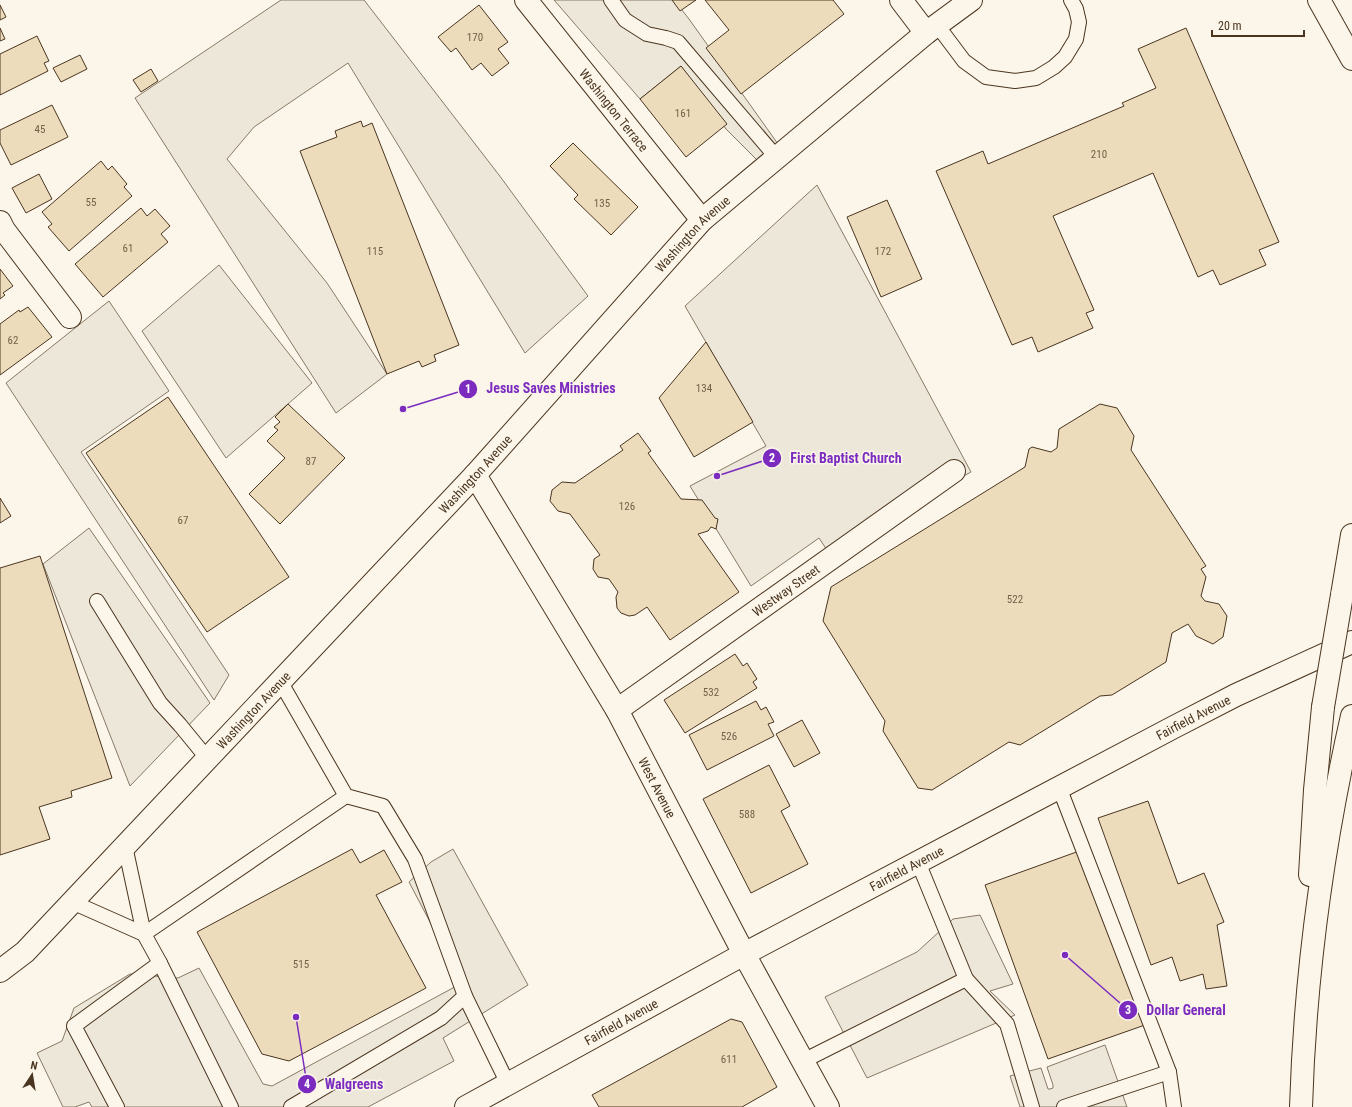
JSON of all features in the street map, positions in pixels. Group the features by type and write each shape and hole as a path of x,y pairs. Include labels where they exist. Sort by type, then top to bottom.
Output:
{"main road":[{"name":"Washington Terrace","path":"526,0 702,220"},
{"path":"901,0 932,29"},
{"name":"Washington Avenue","path":"0,971 24,952 72,902 475,475 702,220 932,29 970,0"},
{"path":"1319,0 1352,59"},
{"path":"0,222 4,230 70,318"},
{"name":"Westway Street","path":"617,710 954,471"},
{"name":"West Avenue","path":"475,475 617,710 744,954 828,1107"},
{"path":"1310,975 1310,873 1314,790 1323,707 1352,535"},
{"name":"Fairfield Avenue","path":"466,1107 744,954 1059,787 1236,695 1352,642"},
{"path":"1302,1103 1305,1030 1316,920 1333,808 1352,716"}],"lane":[{"path":"611,0 625,20 647,34 678,42 777,158"},
{"path":"932,29 964,61 986,77 1015,81 1036,78 1054,67 1065,57 1076,39 1079,22 1076,9 1071,0"},
{"path":"98,601 160,703 207,758"},
{"path":"280,681 346,796 383,806 415,859 465,996 508,1084"},
{"path":"1059,787 1169,1072 1174,1107"},
{"path":"144,934 346,796"},
{"path":"125,846 144,934 160,962 231,1107"},
{"path":"918,862 966,979 1007,1024 1032,1107"},
{"path":"72,902 144,934"},
{"path":"117,1107 74,1026 160,962"},
{"path":"803,1061 966,979"},
{"path":"291,1107 441,1018 465,996"},
{"path":"1064,1107 1169,1072"}],"shaded area":[{"path":"281,0 364,0 499,175 588,296 525,353 348,63 254,127 227,159 327,283 387,374 336,413 135,98"},
{"path":"554,0 674,0 778,144 759,162 726,129 681,66 640,99"},
{"path":"817,185 971,472 827,550 819,538 751,586 690,486 766,446 685,306"},
{"path":"219,265 312,383 226,458 142,331"},
{"path":"109,301 169,391 81,452 229,675 214,700 6,383"},
{"path":"89,528 210,703 130,786 43,564"},
{"path":"453,849 528,985 443,1038 454,1061 368,1107 92,1107 89,1102 75,1107 63,1107 37,1053 62,1041 74,1008 130,974 178,978 199,968 263,1084 272,1086 462,983 409,882 431,862"},
{"path":"980,915 1013,984 990,991 1015,1015 867,1078 825,997 917,952 953,919"},
{"path":"1105,1045 1127,1107 1020,1107 1010,1076 1041,1068 1048,1089 1050,1089 1053,1088 1053,1085 1047,1067"}],"building":[{"path":"672,0 696,0 680,11"},
{"path":"705,0 833,0 844,14 741,94 706,48 729,30"},
{"path":"0,5 6,17 0,20"},
{"path":"479,5 508,42 498,49 509,63 492,76 481,63 472,70 456,48 451,52 438,37"},
{"path":"0,28 5,39 0,41"},
{"path":"1186,28 1279,242 1259,250 1266,265 1220,285 1213,270 1198,277 1153,173 1053,216 1094,310 1086,313 1093,328 1038,352 1032,337 1012,345 936,171 983,151 988,164 1124,106 1122,103 1156,88 1138,49"},
{"path":"37,36 49,61 44,63 48,71 0,95 0,54"},
{"path":"80,55 87,69 61,82 53,68"},
{"path":"681,66 727,124 686,157 640,99"},
{"path":"151,69 158,81 141,92 133,80"},
{"path":"52,105 68,137 11,165 0,143 0,130"},
{"path":"361,121 363,127 372,123 459,345 434,355 436,361 422,367 419,361 387,374 300,151 337,137 335,131"},
{"path":"573,143 638,207 611,235 574,199 578,195 550,166"},
{"path":"101,161 108,170 112,166 127,184 124,187 132,196 69,251 48,227 52,224 42,212"},
{"path":"39,174 52,199 26,213 12,188"},
{"path":"887,200 922,279 881,297 847,217"},
{"path":"141,208 147,216 155,209 170,226 161,234 168,242 103,297 75,264"},
{"path":"0,269 13,286 3,293 5,295 0,299"},
{"path":"28,307 52,337 0,375 0,324 19,310 20,312"},
{"path":"706,342 753,422 694,457 659,398"},
{"path":"168,397 289,577 207,632 86,453"},
{"path":"288,404 345,458 280,524 249,494 285,458 267,441 278,430 274,427 280,422 275,417"},
{"path":"1100,404 1117,408 1134,436 1131,450 1206,566 1201,569 1206,577 1201,596 1205,601 1219,604 1227,616 1223,637 1213,644 1196,636 1188,624 1172,633 1166,662 1112,695 1100,696 1020,745 1009,742 932,790 918,788 883,731 885,721 823,621 831,587 1025,467 1029,449 1032,447 1051,452 1057,448 1059,429"},
{"path":"638,433 651,451 648,453 681,499 702,500 715,518 718,519 716,529 711,527 708,531 698,534 739,592 670,640 647,607 635,615 629,616 621,613 617,608 616,597 618,592 609,579 598,577 593,569 594,559 600,555 570,514 558,511 550,501 552,490 562,482 575,483 623,450 620,446"},
{"path":"0,498 11,516 0,523"},
{"path":"40,556 112,778 71,791 72,797 39,807 50,839 0,855 0,568"},
{"path":"735,654 743,666 747,663 757,679 753,682 757,688 685,733 664,700"},
{"path":"756,701 761,710 766,707 774,722 768,724 774,736 707,770 689,735"},
{"path":"802,720 820,753 794,767 776,734"},
{"path":"769,765 790,806 781,811 808,864 751,893 703,799"},
{"path":"1148,801 1178,884 1204,873 1224,922 1217,925 1227,986 1206,989 1203,974 1180,981 1172,957 1151,965 1098,818"},
{"path":"352,849 360,863 384,850 402,882 376,895 426,988 289,1061 262,1054 197,932"},
{"path":"1082,850 1145,1025 1048,1059 985,885"},
{"path":"731,1019 742,1022 777,1087 742,1107 599,1107 592,1095"}],"place":[{"name":"Jesus Saves Ministries","path":"403,409"},
{"name":"First Baptist Church","path":"717,476"},
{"name":"Dollar General","path":"1065,955"},
{"name":"Walgreens","path":"296,1017"}]}
